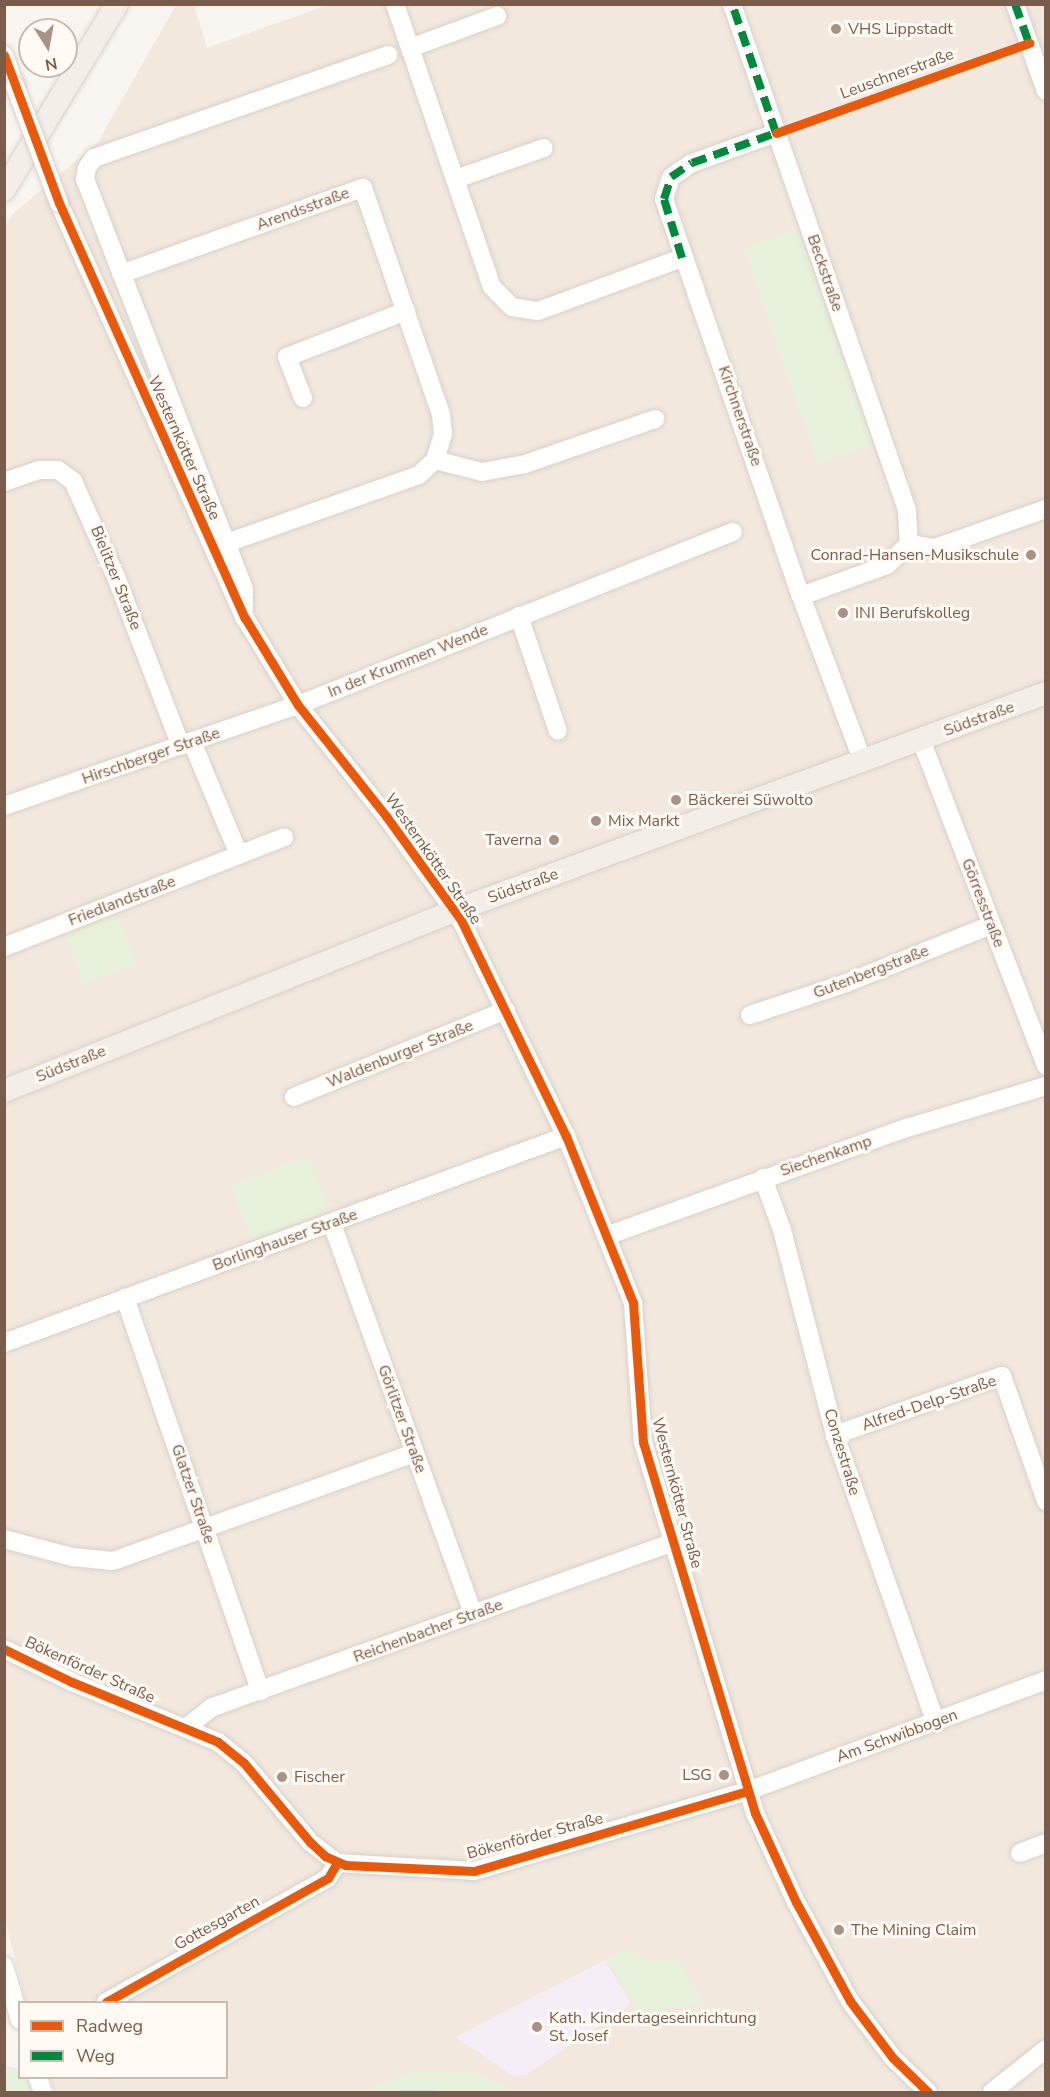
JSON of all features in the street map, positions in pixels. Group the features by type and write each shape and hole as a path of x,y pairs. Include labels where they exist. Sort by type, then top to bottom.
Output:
{"main road":[{"path":"4,190 117,4"},
{"name":"Südstraße","path":"4,1091 454,911 1046,693"}],"street":[{"path":"395,4 492,287 512,307 538,311 682,258"},
{"name":"Beckstraße","path":"732,4 908,510 909,544"},
{"path":"1015,4 1037,40 1046,91"},
{"path":"410,48 497,16"},
{"name":"Westernkötter Straße","path":"4,55 59,203 244,618 298,705 386,816 454,911 506,1010 566,1136 609,1235 633,1303 644,1442 748,1791"},
{"name":"Westernkötter Straße","path":"244,618 244,589 85,179 94,158 388,55"},
{"name":"Kirchnerstraße","path":"776,133 692,163 670,177 664,199 682,258 801,596 863,762"},
{"path":"456,179 544,148"},
{"name":"Arendsstraße","path":"121,274 363,188 441,414 443,434 435,460"},
{"path":"303,398 287,357 406,311"},
{"path":"227,543 419,475 435,460 482,472 525,464 655,419"},
{"name":"Bielitzer Straße","path":"4,482 39,470 58,470 73,481 187,744"},
{"path":"801,596 887,565 909,544 935,548 1046,509"},
{"name":"In der Krummen Wende","path":"298,705 733,532"},
{"path":"519,616 558,731"},
{"name":"Hirschberger Straße","path":"4,806 298,705"},
{"name":"Görresstraße","path":"921,740 1046,1066"},
{"path":"187,744 239,855"},
{"name":"Friedlandstraße","path":"4,947 284,837"},
{"name":"Gutenbergstraße","path":"750,1015 843,984 991,926"},
{"name":"Waldenburger Straße","path":"294,1098 506,1010"},
{"name":"Siechenkamp","path":"609,1235 763,1178 1046,1086"},
{"name":"Borlinghauser Straße","path":"4,1343 566,1136"},
{"name":"Conzestraße","path":"763,1178 782,1230 835,1435 936,1723"},
{"name":"Görlitzer Straße","path":"332,1224 473,1614"},
{"name":"Glatzer Straße","path":"125,1298 260,1691"},
{"name":"Alfred-Delp-Straße","path":"835,1435 1002,1376 1046,1501"},
{"path":"4,1539 72,1557 113,1561 415,1453"},
{"name":"Reichenbacher Straße","path":"187,1727 213,1707 673,1542"},
{"name":"Bökenförder Straße","path":"4,1649 72,1682 187,1727 218,1742 244,1763 310,1842 337,1863 474,1871 748,1791"},
{"name":"Am Schwibbogen","path":"748,1791 936,1723 1046,1680"},
{"path":"748,1791 764,1836 796,1902 850,2001 888,2052 928,2092"},
{"path":"1020,1852 1046,1843"},
{"name":"Gottesgarten","path":"108,2001 328,1878 337,1863"},
{"path":"4,1966 18,2013"},
{"path":"992,2092 1046,2049"}],"shaded area":[{"path":"176,5 194,5 207,48 328,5 1045,5 1045,2092 515,2092 473,2072 374,2087 375,2092 55,2092 50,2079 228,2079 228,2001 26,2001 5,1920 4,226 13,214 98,142"},
{"name":"Kath. Kindertageseinrichtung St. Josef","path":"605,1960 631,2004 526,2075 513,2076 455,2037"}],"green space":[{"path":"798,229 872,445 817,463 743,248"},
{"path":"117,912 137,963 83,984 64,932"},
{"path":"308,1156 329,1210 251,1240 231,1186"},
{"path":"627,1949 651,1961 677,1959 704,2002 643,2014 637,2011 607,1959"},
{"path":"7,2066 18,2069 18,2079 27,2079 32,2092 5,2092"},
{"path":"417,2071 473,2072 515,2092 375,2092 374,2086"}],"waterway":[{"path":"400,2092 437,2092"}],"marked path":[{"path":"682,258 664,199 671,177 692,163 776,133 732,4"},
{"path":"1015,4 1029,43"}],"cycle path":[{"name":"Leuschnerstraße","path":"776,133 1029,43"},
{"path":"4,55 59,203 245,618 298,705 386,816 461,920 566,1136 633,1303 643,1442 755,1813 796,1902 850,2001 893,2058 928,2092"},
{"path":"4,1649 72,1682 218,1742 244,1763 310,1842 325,1856 345,1865 474,1871 748,1791"},
{"path":"108,2001 328,1878 337,1863"}],"place":[{"name":"VHS Lippstadt","path":"836,29"},
{"name":"Conrad-Hansen-Musikschule","path":"1031,555"},
{"name":"INI Berufskolleg","path":"843,613"},
{"name":"Bäckerei Süwolto","path":"676,800"},
{"name":"Mix Markt","path":"596,821"},
{"name":"Taverna","path":"554,840"},
{"name":"LSG","path":"724,1775"},
{"name":"Fischer","path":"282,1777"},
{"name":"The Mining Claim","path":"839,1930"},
{"name":"Kath. Kindertageseinrichtung St. Josef","path":"537,2027"}]}
